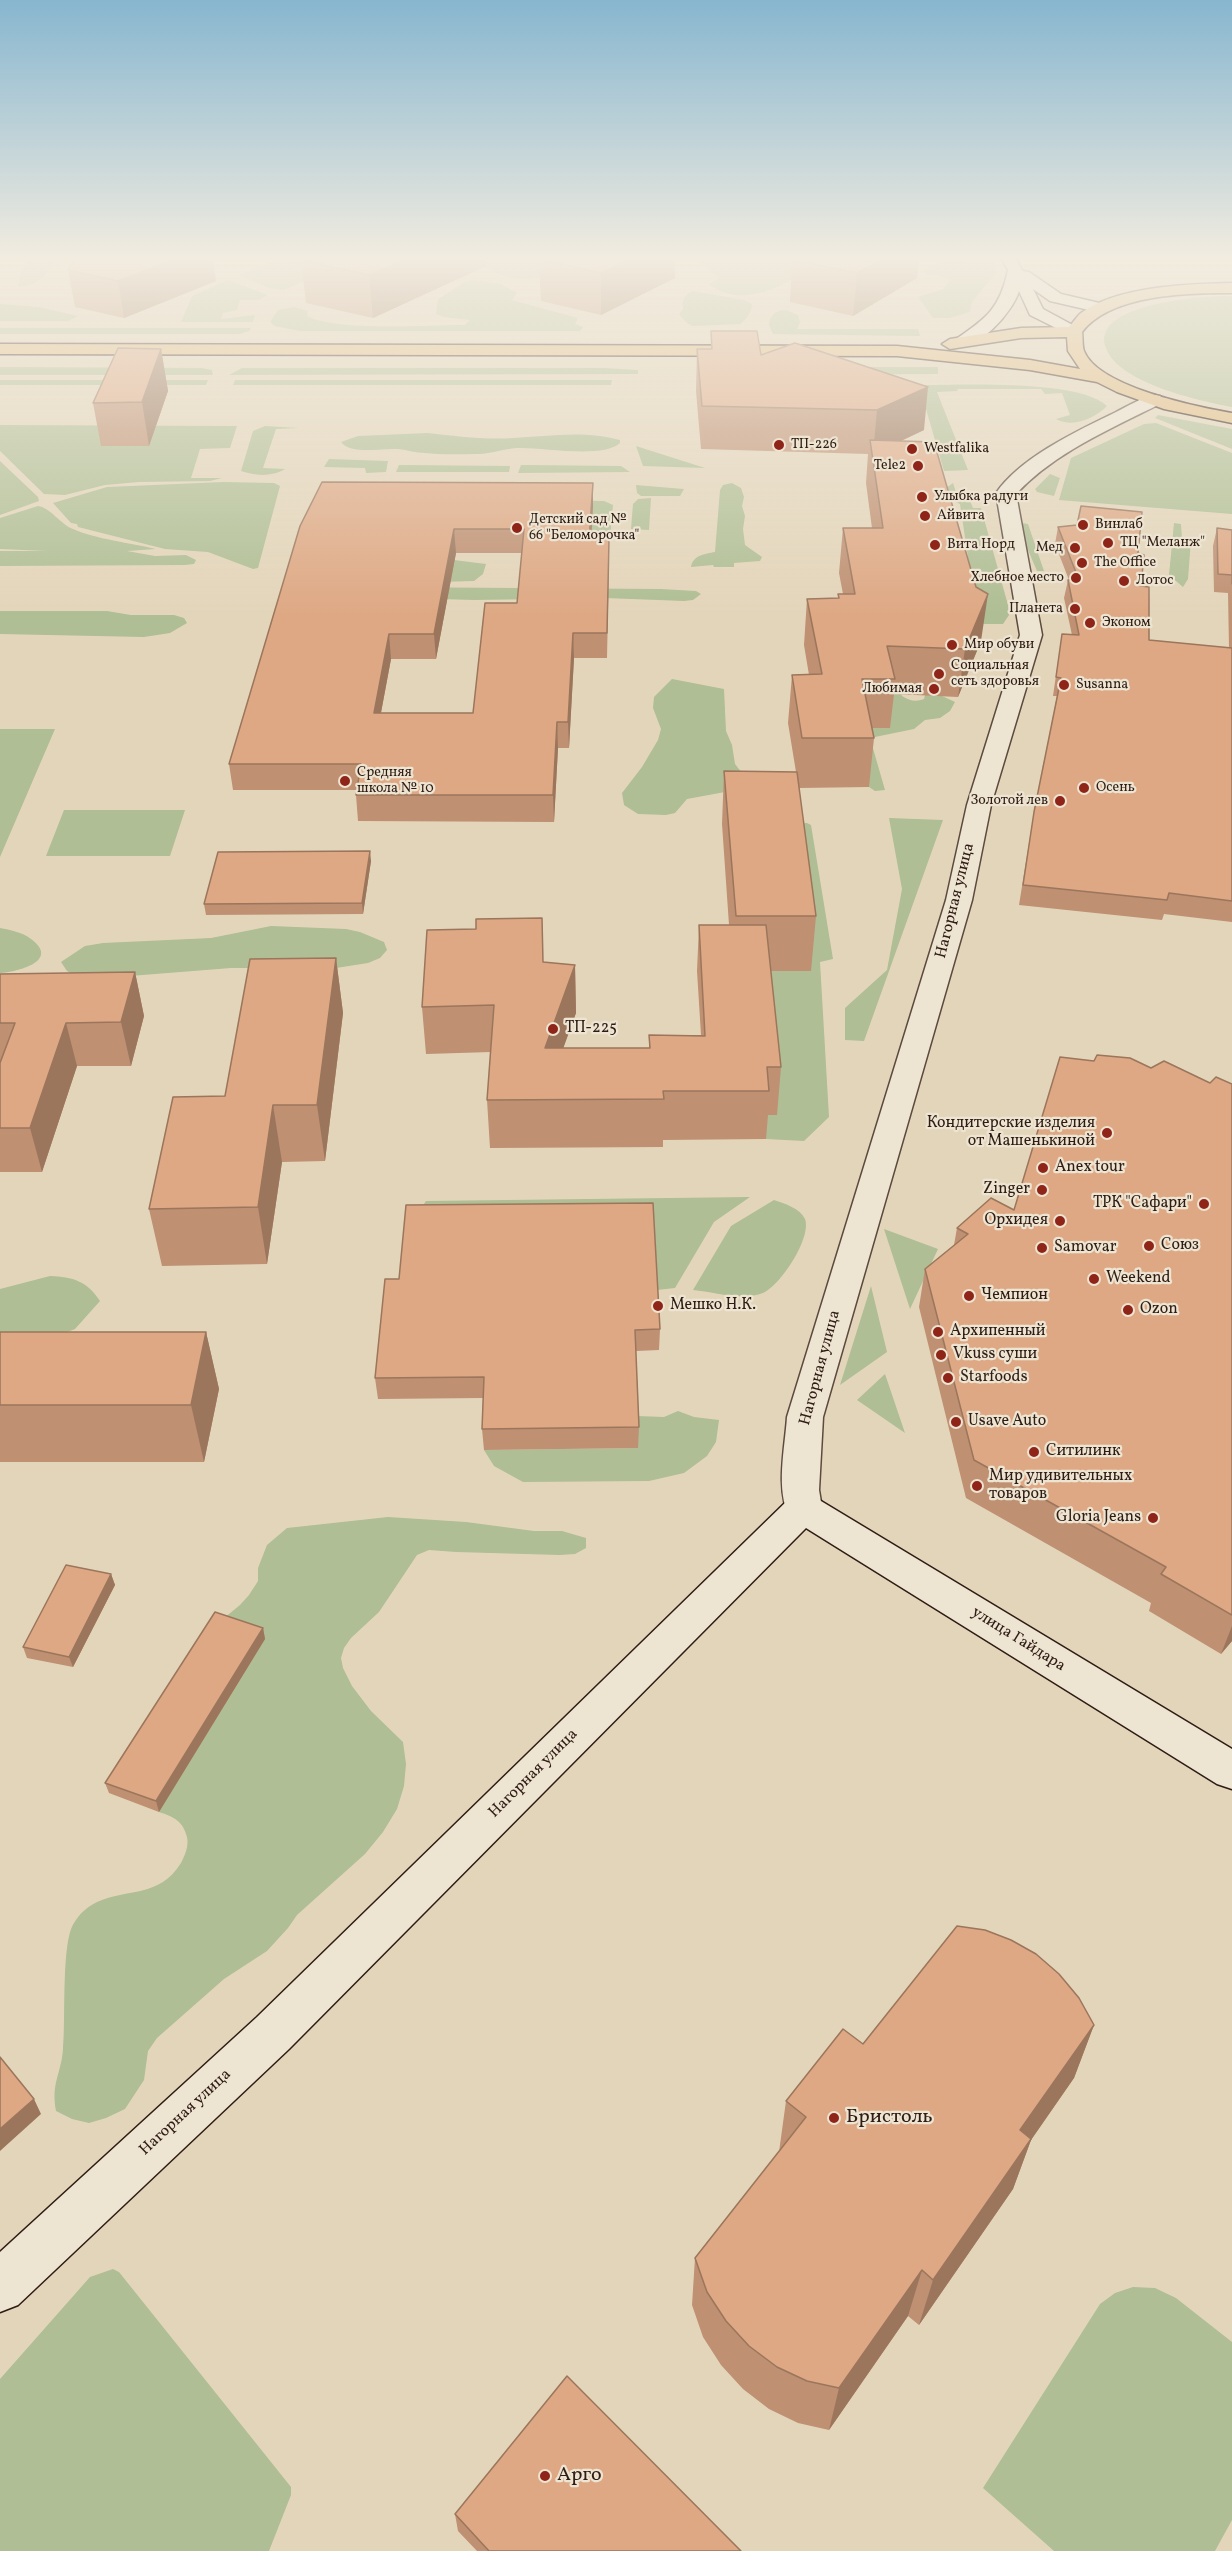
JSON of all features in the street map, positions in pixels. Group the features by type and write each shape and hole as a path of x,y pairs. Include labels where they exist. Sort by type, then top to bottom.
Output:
{"main road":[{"path":"1099,377 1154,400 1232,418"}],"street":[{"name":"Нагорная улица","path":"0,2287 273,2033 803,1508 801,1490 805,1417 959,900 980,804 1031,635 1006,493 1016,481 1069,446 1154,400"},
{"name":"улица Гайдара","path":"803,1508 1232,1772"}],"green space":[{"path":"1137,377 1232,377 1232,407 1181,395"},
{"path":"0,380 208,380 206,385 0,385"},
{"path":"235,380 612,380 611,385 233,385"},
{"path":"919,385 1046,387 1093,397 1107,406 1090,418 1069,423 1056,419 1070,415 1062,393 1045,394 1041,389 957,389 958,391 937,392 968,470 944,471"},
{"path":"1158,415 1232,429 1232,449 1155,418"},
{"path":"1156,423 1232,453 1232,514 1059,500 1071,458 1144,424"},
{"path":"0,425 237,426 230,448 200,449 191,478 222,478 210,481 105,485 65,495 44,494 0,451"},
{"path":"265,426 298,428 276,429 263,468 285,469 263,475 241,471 253,431"},
{"path":"428,433 492,438 580,434 607,437 620,440 620,443 612,448 586,451 517,448 480,454 452,454 398,449 359,450 345,446 341,442 358,436"},
{"path":"636,446 705,468 643,466"},
{"path":"329,459 388,461 386,472 366,473 365,468 324,467"},
{"path":"0,461 38,497 39,501 0,515"},
{"path":"399,465 510,466 509,472 396,472"},
{"path":"521,465 621,466 630,472 518,473"},
{"path":"1050,474 1060,478 1054,496 1037,492 1035,489"},
{"path":"223,482 274,483 280,486 258,568 253,569 208,552 165,549 78,527 77,524 71,523 53,503 107,487"},
{"path":"732,483 741,488 744,497 742,506 745,516 743,529 745,545 762,557 760,561 734,563 734,567 714,567 713,565 691,567 697,558 715,552 720,490 723,485"},
{"path":"953,483 959,501 970,501 973,508 981,508 1008,605 1009,615 1003,624 978,624 960,504 949,499 946,488"},
{"path":"636,485 684,489 680,496 641,496 637,493"},
{"path":"651,498 649,530 631,529 633,504 638,499"},
{"path":"534,500 604,501 613,505 610,539 591,539 593,506"},
{"path":"38,506 43,507 68,527 102,538 156,549 127,551 155,556 186,555 196,560 194,564 185,565 0,566 0,551 47,551 0,549 0,518"},
{"path":"1016,522 1028,524 1044,571 1037,571"},
{"path":"1174,523 1181,524 1182,539 1191,540 1188,579 1183,587 1169,575"},
{"path":"454,560 486,564 483,574 474,581 438,582"},
{"path":"380,587 661,589 696,591 701,594 693,600 684,601 605,598 474,600 439,599"},
{"path":"0,611 107,611 131,615 174,615 184,618 187,623 170,633 144,637 0,634"},
{"path":"871,645 902,696 916,701 924,699 925,695 942,696 955,702 950,711 940,718 925,720 914,729 870,738 885,790 875,791 869,787 857,728 889,728"},
{"path":"672,679 724,689 726,731 732,745 735,764 742,773 725,792 687,799 675,813 638,814 624,805 622,793 642,767 658,740 661,729 653,708 654,697"},
{"path":"0,729 55,729 0,857"},
{"path":"64,810 185,810 170,856 46,856"},
{"path":"889,818 943,820 864,1041 845,1040 845,1008 887,970 902,889"},
{"path":"793,824 811,825 833,959 820,962 829,1117 804,1141 766,1139 764,1115 777,1115 763,971 811,970"},
{"path":"271,926 346,929 384,942 387,950 380,958 368,963 336,968 231,968 130,976 78,977 67,971 61,962 85,946 103,943 211,938"},
{"path":"0,928 20,933 31,939 39,947 41,953 39,959 25,968 0,973"},
{"path":"750,1197 714,1222 675,1288 657,1290 408,1227 426,1201"},
{"path":"774,1200 800,1212 805,1219 806,1227 799,1249 778,1281 763,1293 747,1296 693,1290 731,1226"},
{"path":"884,1229 938,1249 910,1309"},
{"path":"50,1276 79,1281 100,1301 75,1329 60,1335 0,1346 0,1289"},
{"path":"871,1286 887,1352 840,1385"},
{"path":"885,1374 905,1433 857,1400"},
{"path":"678,1411 694,1417 719,1420 716,1442 707,1456 684,1473 649,1481 523,1482 494,1466 484,1450 638,1448 637,1416 664,1417"},
{"path":"388,1517 466,1522 534,1531 562,1531 586,1538 586,1548 575,1554 560,1555 429,1550 417,1555 379,1612 351,1638 341,1658 352,1686 371,1711 403,1742 406,1764 404,1786 397,1809 383,1832 365,1854 297,1915 267,1951 224,1979 157,2038 148,2051 144,2080 125,2109 89,2123 72,2119 56,2111 55,2085 63,2049 67,1947 70,1933 79,1916 90,1906 109,1898 153,1887 163,1882 181,1863 187,1844 183,1827 177,1820 159,1812 218,1623 249,1595 258,1581 258,1568 267,1545 287,1528"},
{"path":"113,2269 119,2272 291,2487 291,2495 269,2551 0,2551 0,2379 90,2277"},
{"path":"1133,2287 1155,2288 1176,2298 1232,2342 1232,2520 1215,2551 1054,2551 983,2488 1100,2304 1115,2293"}],"building":[{"path":"105,377 151,377 142,402 93,403"},
{"path":"699,377 898,377 928,387 877,410 702,406"},
{"path":"870,440 934,442 976,587 988,594 965,649 887,646 895,679 862,679 874,738 802,738 792,675 822,674 807,599 839,598 838,594 855,594 843,528 883,528"},
{"path":"322,482 593,483 589,539 609,539 607,633 573,633 568,722 557,722 553,795 356,795 361,764 229,764 300,526","holes":["454,529 524,529 517,603 485,603 473,713 374,713 389,634 434,634"]},
{"path":"1081,506 1142,512 1138,553 1144,555 1141,586 1149,587 1149,640 1232,648 1232,901 1169,893 1167,900 1023,885 1034,812 1061,678 1056,677 1062,634 1079,635 1068,580 1079,580 1058,527 1077,525"},
{"path":"1217,528 1232,530 1232,575 1218,574"},
{"path":"724,771 797,772 816,916 736,916"},
{"path":"370,851 362,903 204,904 218,852"},
{"path":"542,918 543,962 575,965 545,1048 650,1048 649,1035 705,1036 699,925 766,925 781,1067 767,1067 769,1091 663,1091 664,1099 487,1100 494,1005 422,1007 427,930 476,929 476,919"},
{"path":"336,958 317,1105 273,1105 258,1207 149,1209 173,1097 225,1096 250,959"},
{"path":"135,972 121,1022 66,1023 30,1128 0,1128 0,1063 15,1023 0,1023 0,974"},
{"path":"1097,1055 1130,1058 1151,1068 1164,1061 1210,1083 1216,1077 1232,1084 1232,1615 1161,1574 1166,1567 974,1460 925,1269 968,1234 957,1228 991,1198 1014,1210 1060,1057 1094,1061"},
{"path":"653,1203 660,1329 635,1330 639,1427 482,1429 484,1377 375,1378 385,1279 399,1279 406,1205"},
{"path":"0,1332 206,1332 191,1405 0,1405"},
{"path":"66,1565 111,1574 69,1657 23,1647"},
{"path":"215,1612 263,1628 156,1801 105,1783"},
{"path":"957,1926 985,1930 1011,1940 1036,1954 1059,1974 1079,1998 1094,2025 1020,2130 1031,2139 933,2280 922,2270 839,2388 807,2381 777,2367 749,2346 726,2321 707,2292 695,2258 806,2117 786,2101 843,2029 863,2044"},
{"path":"0,2057 34,2099 0,2129"},
{"path":"567,2376 741,2551 489,2551 455,2514"}],"place":[{"name":"ТП-226","path":"779,445"},
{"name":"Westfalika","path":"912,449"},
{"name":"Tele2","path":"918,466"},
{"name":"Улыбка радуги","path":"922,497"},
{"name":"Айвита","path":"925,516"},
{"name":"Винлаб","path":"1083,525"},
{"name":"Детский сад № 66 \"Беломорочка\"","path":"517,528"},
{"name":"ТЦ \"Меланж\"","path":"1108,543"},
{"name":"Вита Норд","path":"935,545"},
{"name":"Мед","path":"1075,548"},
{"name":"The Office","path":"1082,563"},
{"name":"Хлебное место","path":"1076,578"},
{"name":"Лотос","path":"1124,581"},
{"name":"Планета","path":"1075,609"},
{"name":"Эконом","path":"1090,623"},
{"name":"Мир обуви","path":"952,645"},
{"name":"Социальная сеть здоровья","path":"939,674"},
{"name":"Susanna","path":"1064,685"},
{"name":"Любимая","path":"934,689"},
{"name":"Средняя школа № 10","path":"345,781"},
{"name":"Осень","path":"1084,788"},
{"name":"Золотой лев","path":"1060,801"},
{"name":"ТП-225","path":"553,1029"},
{"name":"Кондитерские изделия от Машенькиной","path":"1107,1133"},
{"name":"Anex tour","path":"1043,1168"},
{"name":"Zinger","path":"1042,1190"},
{"name":"ТРК \"Сафари\"","path":"1204,1204"},
{"name":"Орхидея","path":"1060,1221"},
{"name":"Союз","path":"1149,1246"},
{"name":"Samovar","path":"1042,1248"},
{"name":"Weekend","path":"1094,1279"},
{"name":"Чемпион","path":"969,1296"},
{"name":"Мешко Н.К.","path":"658,1306"},
{"name":"Ozon","path":"1128,1310"},
{"name":"Архипенный","path":"938,1332"},
{"name":"Vkuss суши","path":"941,1355"},
{"name":"Starfoods","path":"948,1378"},
{"name":"Usave Auto","path":"956,1422"},
{"name":"Ситилинк","path":"1034,1452"},
{"name":"Мир удивительных товаров","path":"977,1486"},
{"name":"Gloria Jeans","path":"1153,1518"},
{"name":"Бристоль","path":"834,2118"},
{"name":"Арго","path":"545,2476"}]}
